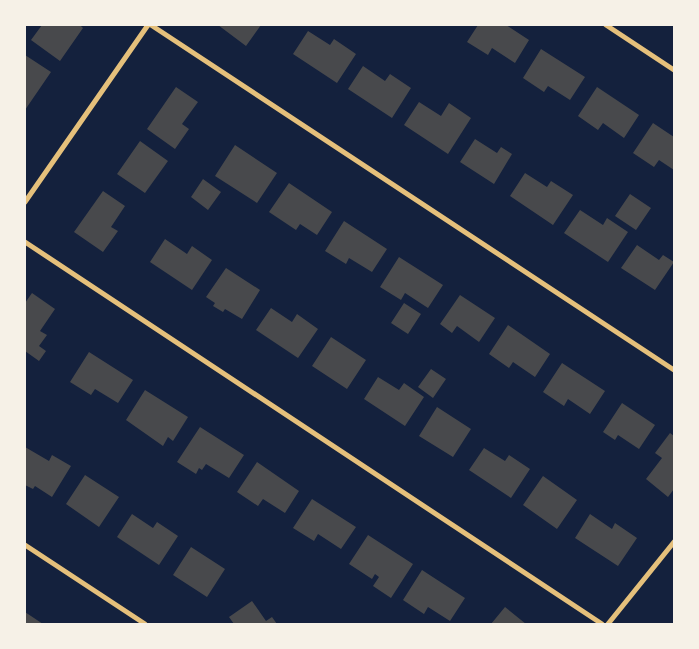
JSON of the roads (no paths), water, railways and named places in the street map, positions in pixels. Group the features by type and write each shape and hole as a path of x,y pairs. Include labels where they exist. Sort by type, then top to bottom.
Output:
{"street":[{"path":"25,202 150,25 674,370"},
{"path":"606,25 674,70"},
{"path":"25,242 602,624"},
{"path":"608,624 674,542"},
{"path":"25,545 145,624"}]}
